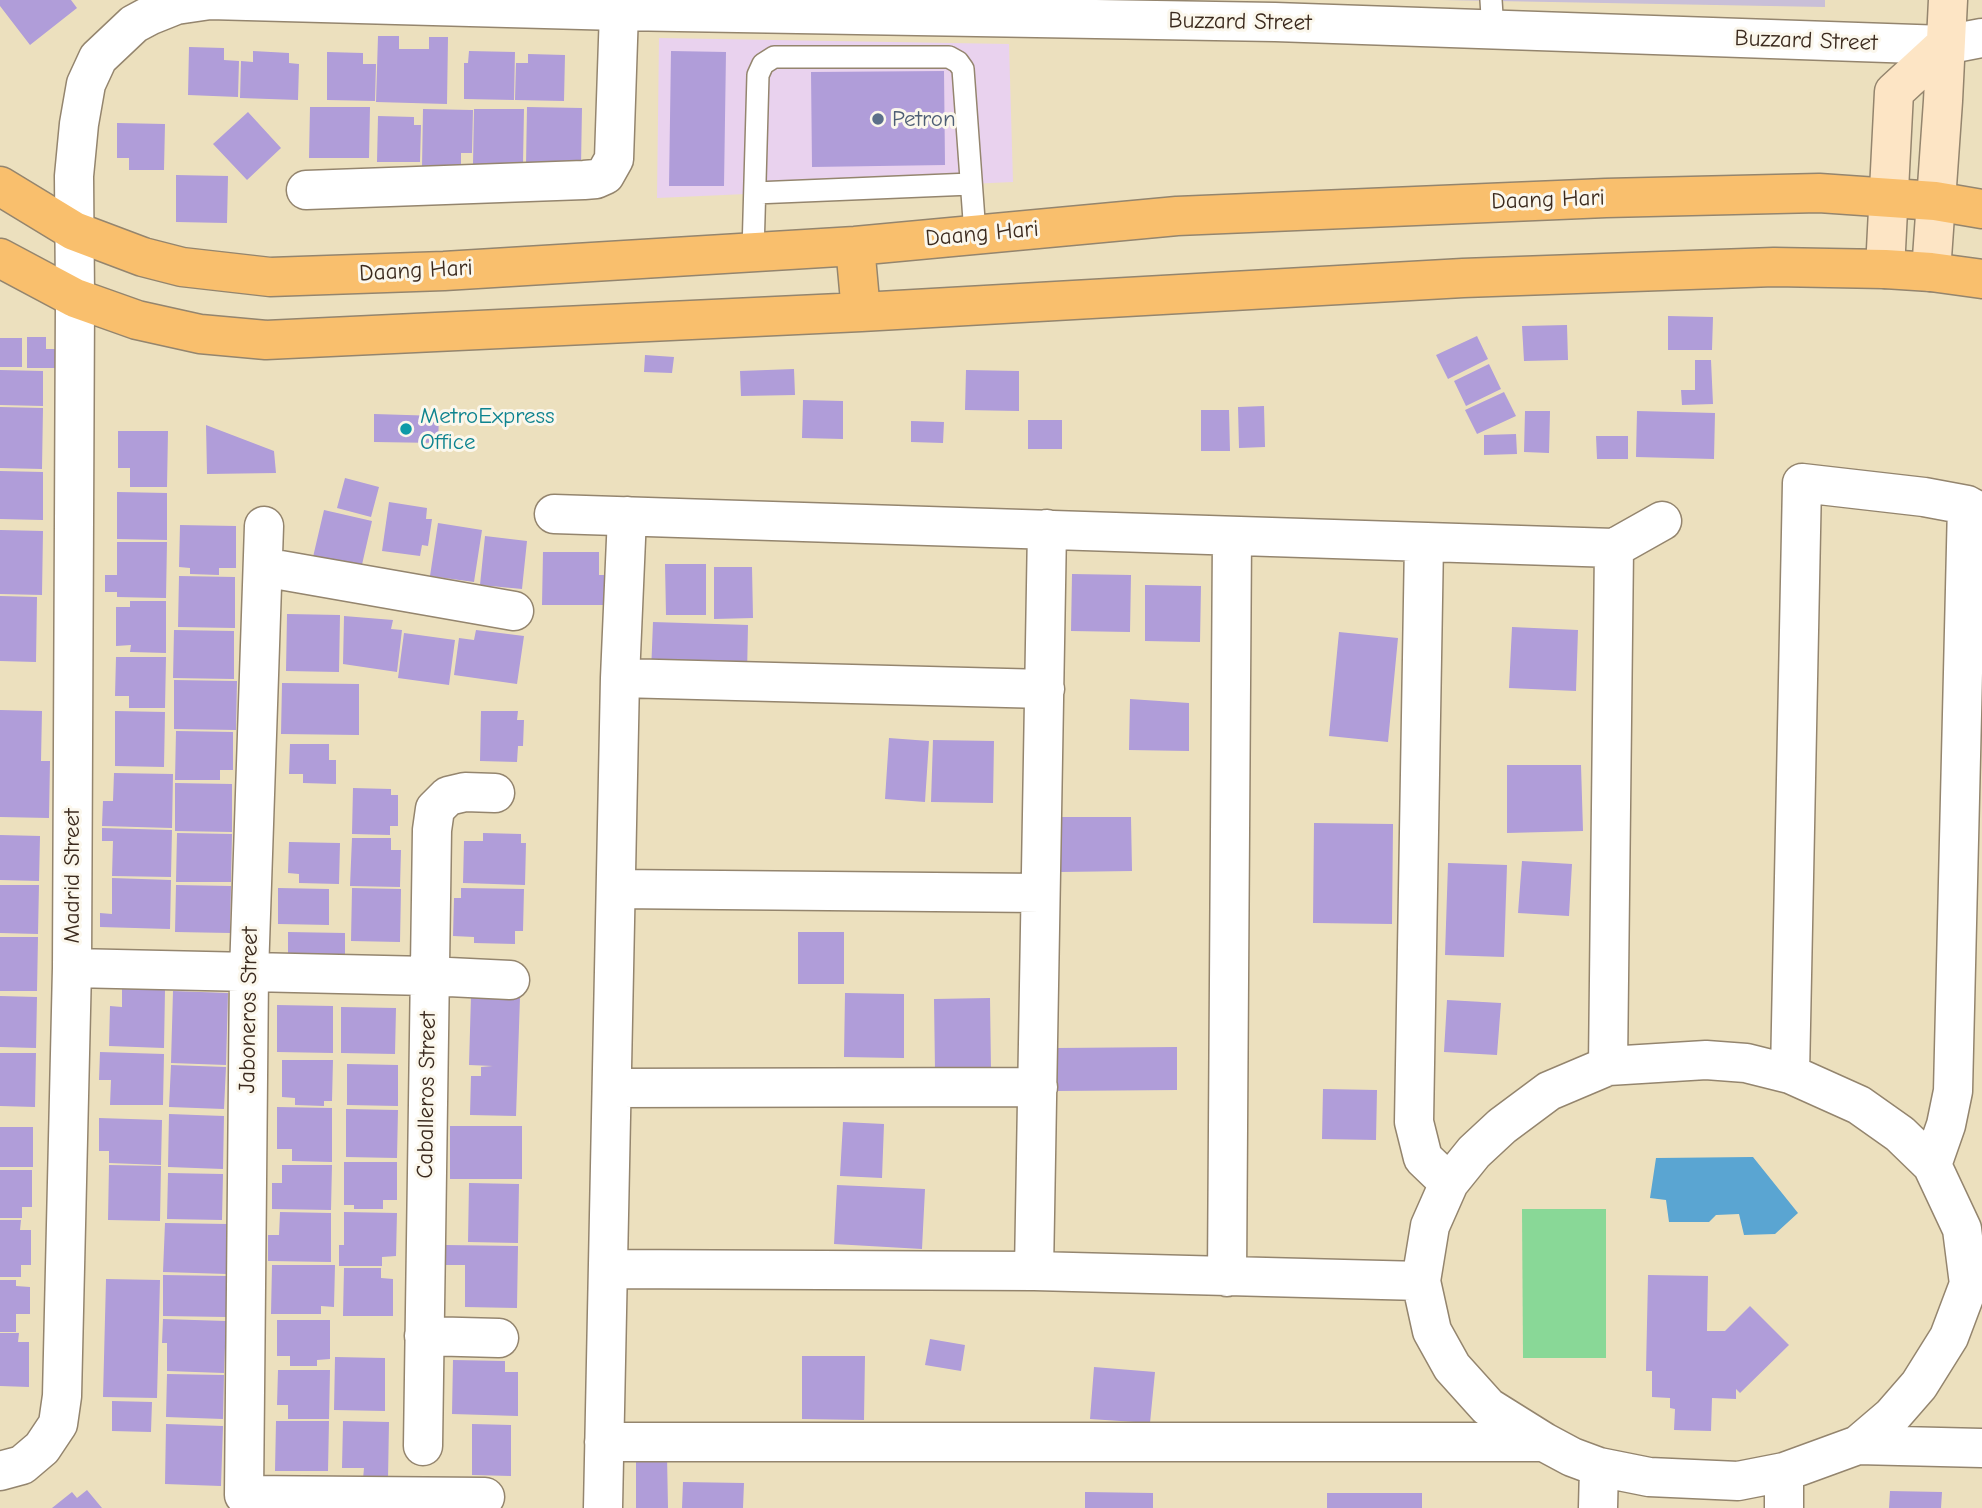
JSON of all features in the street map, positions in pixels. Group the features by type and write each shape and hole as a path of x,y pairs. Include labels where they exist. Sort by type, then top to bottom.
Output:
{"main road":[{"name":"Daang Hari","path":"0,186 74,231 144,257 182,267 270,277 444,271 855,246 1177,216 1592,198 1819,193 1935,201 1982,209"},
{"path":"855,246 861,312"},
{"path":"0,258 75,299 137,320 200,334 266,340 861,312 1463,278 1774,267 1885,269 1982,279"}],"street":[{"name":"Buzzard Street","path":"74,231 74,176 79,124 86,84 98,58 134,24 151,15 176,5 210,0 628,7 1492,15 1945,45 1982,38"},
{"path":"1931,272 1948,0"},
{"path":"306,190 584,180 605,175 614,159 628,7"},
{"path":"1885,269 1894,92 1945,45"},
{"name":"Madrid Street","path":"0,1471 22,1465 43,1448 58,1424 62,1396 72,968 74,231"},
{"path":"1790,1074 1802,483 1924,497 1975,509 1953,1091 1946,1125 1932,1166"},
{"path":"554,514 1614,548 1662,521"},
{"path":"603,1508 620,678 627,516"},
{"name":"Jaboneros Street","path":"264,526 249,973 244,1495 485,1497"},
{"path":"1034,1271 1047,529"},
{"path":"1227,1277 1232,536"},
{"path":"1424,542 1414,1122 1423,1158 1449,1183"},
{"path":"1608,1066 1614,548"},
{"path":"263,567 514,611"},
{"path":"620,678 1045,689"},
{"name":"Caballeros Street","path":"423,1446 432,830 435,809 448,796 465,792 495,793"},
{"path":"616,889 1040,893"},
{"path":"72,968 510,980"},
{"path":"1706,1060 1746,1063 1790,1074 1859,1105 1900,1134 1932,1166 1962,1229 1975,1285 1949,1337 1919,1385 1892,1416 1858,1445 1784,1490 1738,1480 1649,1477 1599,1467 1544,1442 1488,1407 1452,1367 1432,1331 1421,1281 1430,1226 1449,1183 1474,1152 1502,1126 1549,1091 1608,1066 1706,1060"},
{"path":"612,1088 1038,1087"},
{"path":"608,1269 1034,1271 1421,1281"},
{"path":"424,1336 499,1338"},
{"path":"604,1442 1544,1442"},
{"path":"1858,1445 1982,1448"},
{"path":"1598,1508 1599,1467"}],"lane":[{"path":"753,252 758,75 763,64 774,57 949,57 958,62 963,69 975,234"},
{"path":"755,192 971,184"}],"shaded area":[{"path":"1441,0 1825,0 1825,7"},
{"path":"659,38 1009,44 1013,182 657,198"}],"green space":[{"path":"1522,1209 1606,1209 1606,1358 1523,1358"}],"water":[{"path":"1753,1157 1798,1213 1775,1234 1744,1235 1739,1214 1716,1215 1709,1222 1669,1222 1666,1200 1650,1198 1656,1158"}],"building":[{"path":"0,0 71,0 77,8 30,45 0,6"},
{"path":"378,36 399,36 399,49 429,49 429,37 448,37 447,104 376,102"},
{"path":"189,47 224,48 224,60 239,61 238,97 188,95"},
{"path":"253,51 289,53 289,63 299,64 298,100 240,98 241,61 253,62"},
{"path":"469,51 515,52 514,100 464,99 464,63 468,63"},
{"path":"671,51 726,52 724,186 669,186"},
{"path":"327,52 363,53 363,64 376,64 375,101 327,100"},
{"path":"528,54 565,55 564,101 515,100 516,63 528,63"},
{"name":"Petron","path":"944,71 945,165 812,167 811,72"},
{"path":"310,107 370,107 369,158 309,158"},
{"path":"527,107 582,108 581,166 526,165"},
{"path":"423,109 473,110 472,153 461,153 461,167 422,167"},
{"path":"474,109 524,109 523,165 473,164"},
{"path":"248,112 281,148 247,180 213,144"},
{"path":"378,116 414,117 414,125 421,125 420,162 377,162"},
{"path":"117,123 165,124 164,170 129,170 129,158 117,158"},
{"path":"176,175 228,176 227,223 176,222"},
{"path":"1668,316 1713,317 1712,350 1668,350"},
{"path":"1567,325 1568,360 1524,361 1522,326"},
{"path":"1477,336 1488,359 1448,379 1436,355"},
{"path":"27,337 46,337 46,349 60,349 59,368 27,368"},
{"path":"0,338 22,338 22,367 0,367"},
{"path":"645,355 674,357 672,373 644,372"},
{"path":"1695,360 1711,360 1713,404 1682,405 1681,390 1695,390"},
{"path":"1489,364 1501,389 1466,406 1454,381"},
{"path":"794,369 795,395 741,396 740,371"},
{"path":"0,370 43,371 43,406 0,405"},
{"path":"966,370 1019,371 1019,411 965,410"},
{"path":"1504,392 1516,416 1477,434 1465,410"},
{"path":"803,400 843,401 843,439 802,438"},
{"path":"1264,406 1265,447 1239,448 1238,407"},
{"path":"0,407 43,408 42,469 0,468"},
{"path":"1201,410 1229,410 1230,451 1201,451"},
{"path":"1525,411 1550,411 1549,453 1524,452"},
{"path":"1637,411 1715,413 1714,459 1636,457"},
{"name":"MetroExpress Office","path":"374,414 439,416 438,443 374,442"},
{"path":"1028,420 1062,420 1062,449 1028,449"},
{"path":"911,421 944,422 943,443 911,442"},
{"path":"206,425 274,451 276,473 207,474"},
{"path":"118,431 168,431 167,487 130,487 130,468 118,468"},
{"path":"1516,434 1517,454 1484,455 1484,435"},
{"path":"1596,436 1628,436 1628,459 1597,459"},
{"path":"0,471 43,472 43,520 0,519"},
{"path":"345,478 379,487 371,517 337,508"},
{"path":"117,492 167,493 167,540 117,539"},
{"path":"389,502 427,508 426,519 432,519 428,546 422,545 420,556 382,551"},
{"path":"324,510 372,521 361,569 313,557"},
{"path":"438,523 482,530 474,582 430,576"},
{"path":"180,525 236,526 236,568 219,568 219,575 190,574 190,568 179,567"},
{"path":"0,530 43,531 42,595 0,594"},
{"path":"485,536 527,541 522,589 480,585"},
{"path":"117,542 167,542 166,598 117,597 117,592 105,592 105,575 117,575"},
{"path":"543,552 599,552 599,575 613,575 613,605 542,605"},
{"path":"665,564 706,564 706,615 666,615"},
{"path":"714,567 752,567 753,618 714,619"},
{"path":"1072,574 1131,575 1130,632 1071,631"},
{"path":"179,576 235,577 235,628 178,627"},
{"path":"1145,585 1201,586 1200,642 1145,641"},
{"path":"0,596 37,597 36,662 0,661"},
{"path":"130,601 166,601 166,653 130,652 131,645 116,646 116,607 130,607"},
{"path":"287,614 340,615 339,672 286,671"},
{"path":"344,616 393,620 391,629 402,630 397,672 343,664"},
{"path":"653,622 748,625 747,676 651,673"},
{"path":"1512,627 1578,630 1576,691 1509,688"},
{"path":"174,630 234,631 234,679 173,678"},
{"path":"476,630 524,636 517,684 454,675 459,638 474,640"},
{"path":"1339,632 1398,638 1388,742 1329,736"},
{"path":"404,633 455,640 449,685 398,678"},
{"path":"116,657 166,657 165,708 129,708 129,696 115,696"},
{"path":"174,680 237,681 236,730 174,729"},
{"path":"282,683 359,684 359,735 281,734"},
{"path":"1130,699 1189,703 1189,751 1129,750"},
{"path":"0,710 42,711 41,761 50,761 49,818 0,817"},
{"path":"115,711 165,712 164,767 115,766"},
{"path":"481,711 518,711 517,720 524,720 523,746 518,746 517,762 480,761"},
{"path":"176,731 233,732 233,770 220,770 220,780 175,780"},
{"path":"889,738 929,741 925,802 885,799"},
{"path":"933,740 994,741 993,803 931,802"},
{"path":"290,744 329,744 329,760 336,760 336,784 303,783 303,774 289,774"},
{"path":"1507,765 1581,765 1583,831 1507,833"},
{"path":"114,773 173,774 172,828 102,826 103,801 113,801"},
{"path":"175,783 232,784 232,832 175,831"},
{"path":"353,788 391,789 391,795 398,795 398,826 390,826 390,835 352,834"},
{"path":"1061,817 1131,817 1132,871 1061,872"},
{"path":"1314,823 1393,824 1392,924 1313,923"},
{"path":"102,828 172,830 171,877 112,876 113,841 102,841"},
{"path":"177,833 232,834 231,882 176,882"},
{"path":"483,833 521,834 521,843 526,843 525,885 463,883 464,841 483,841"},
{"path":"0,835 40,836 39,881 0,880"},
{"path":"352,838 391,838 391,850 401,850 400,887 350,886"},
{"path":"289,842 340,843 339,884 299,883 299,874 288,873"},
{"path":"1522,861 1572,864 1569,916 1518,913"},
{"path":"1448,863 1507,865 1504,957 1445,955"},
{"path":"112,878 171,880 170,929 100,927 100,913 112,914"},
{"path":"0,885 39,885 38,934 0,933"},
{"path":"176,885 231,886 230,933 175,932"},
{"path":"278,888 329,889 329,925 278,924"},
{"path":"352,888 401,889 400,942 351,941"},
{"path":"461,888 524,889 523,931 515,931 515,944 474,943 474,937 453,936 454,898 461,898"},
{"path":"288,932 345,933 345,957 288,956"},
{"path":"798,932 844,932 844,984 798,984"},
{"path":"0,937 38,937 37,991 0,991"},
{"path":"122,989 165,990 164,1048 109,1046 110,1006 122,1007"},
{"path":"173,991 228,993 226,1065 171,1063"},
{"path":"845,993 904,994 904,1058 844,1057"},
{"path":"0,996 37,997 36,1048 0,1047"},
{"path":"471,996 520,997 516,1116 470,1115 471,1076 481,1076 481,1067 493,1066 469,1065"},
{"path":"990,998 991,1070 935,1071 934,999"},
{"path":"1447,1000 1501,1003 1497,1055 1444,1052"},
{"path":"277,1005 333,1006 333,1053 277,1052"},
{"path":"341,1007 396,1008 395,1054 341,1053"},
{"path":"1177,1047 1177,1090 1055,1091 1055,1048"},
{"path":"100,1052 164,1054 163,1105 110,1105 111,1080 99,1080"},
{"path":"0,1053 36,1053 35,1107 0,1106"},
{"path":"282,1060 333,1060 332,1101 324,1101 324,1106 295,1105 295,1098 282,1097"},
{"path":"347,1064 398,1065 398,1106 347,1105"},
{"path":"171,1065 226,1067 224,1109 169,1107"},
{"path":"1323,1089 1377,1090 1376,1140 1322,1139"},
{"path":"277,1107 332,1108 332,1162 292,1161 292,1149 277,1149"},
{"path":"346,1109 398,1110 397,1158 346,1157"},
{"path":"169,1114 224,1116 223,1169 168,1167"},
{"path":"99,1118 162,1120 161,1165 109,1163 109,1151 99,1151"},
{"path":"843,1122 884,1124 882,1178 840,1176"},
{"path":"450,1126 522,1126 522,1179 450,1179"},
{"path":"0,1127 33,1127 33,1167 0,1167"},
{"path":"344,1162 397,1162 397,1200 383,1200 383,1209 354,1209 354,1205 344,1205"},
{"path":"109,1165 161,1166 160,1221 108,1220"},
{"path":"282,1165 332,1165 331,1210 272,1209 272,1183 282,1183"},
{"path":"0,1170 32,1170 32,1207 22,1207 22,1218 0,1218"},
{"path":"168,1173 223,1174 222,1220 167,1219"},
{"path":"469,1183 519,1184 518,1243 468,1242"},
{"path":"837,1185 925,1189 922,1249 834,1244"},
{"path":"280,1212 331,1213 331,1262 268,1261 268,1235 279,1235"},
{"path":"344,1212 397,1213 396,1256 382,1257 382,1266 339,1266 339,1245 344,1245"},
{"path":"0,1220 21,1220 20,1230 31,1230 31,1265 21,1265 21,1277 0,1277"},
{"path":"165,1223 228,1224 227,1274 163,1272"},
{"path":"446,1245 518,1246 517,1308 465,1307 465,1265 446,1265"},
{"path":"272,1265 335,1265 334,1307 321,1306 321,1314 271,1314"},
{"path":"344,1268 381,1268 381,1278 393,1279 393,1316 343,1316"},
{"path":"163,1275 227,1276 226,1317 163,1316"},
{"path":"1648,1275 1708,1276 1707,1331 1725,1331 1750,1306 1789,1345 1740,1393 1736,1389 1736,1399 1712,1398 1711,1431 1674,1430 1675,1409 1670,1408 1670,1398 1652,1397 1652,1371 1646,1371"},
{"path":"106,1279 160,1280 157,1398 103,1397"},
{"path":"0,1280 16,1280 16,1286 30,1287 30,1314 16,1314 16,1332 0,1332"},
{"path":"163,1319 226,1321 224,1373 167,1371 167,1343 162,1343"},
{"path":"277,1320 330,1320 330,1359 317,1360 317,1366 290,1366 290,1356 277,1356"},
{"path":"0,1333 19,1333 18,1342 29,1342 29,1387 0,1386"},
{"path":"930,1339 965,1345 961,1371 925,1365"},
{"path":"802,1356 865,1356 864,1420 802,1419"},
{"path":"335,1357 385,1358 385,1411 334,1410"},
{"path":"453,1360 505,1361 505,1372 518,1372 518,1416 452,1414"},
{"path":"1094,1367 1155,1372 1150,1423 1090,1419"},
{"path":"278,1370 330,1370 329,1419 288,1419 288,1405 277,1405"},
{"path":"167,1374 224,1375 223,1419 166,1417"},
{"path":"112,1401 152,1402 151,1432 112,1431"},
{"path":"276,1421 329,1421 328,1471 275,1471"},
{"path":"343,1421 389,1422 388,1479 363,1479 364,1468 342,1468"},
{"path":"166,1424 223,1426 221,1486 165,1484"},
{"path":"472,1424 511,1425 511,1476 472,1475"},
{"path":"667,1455 668,1508 636,1508 636,1456"},
{"path":"683,1482 744,1483 743,1508 682,1508"},
{"path":"87,1490 102,1508 52,1508 72,1492 77,1498"},
{"path":"1890,1491 1942,1492 1941,1508 1889,1508"},
{"path":"1085,1492 1153,1493 1153,1508 1085,1508"},
{"path":"1327,1493 1422,1493 1422,1508 1327,1508"}],"place":[{"name":"Petron","path":"878,119"},
{"name":"MetroExpress Office","path":"406,429"}]}
